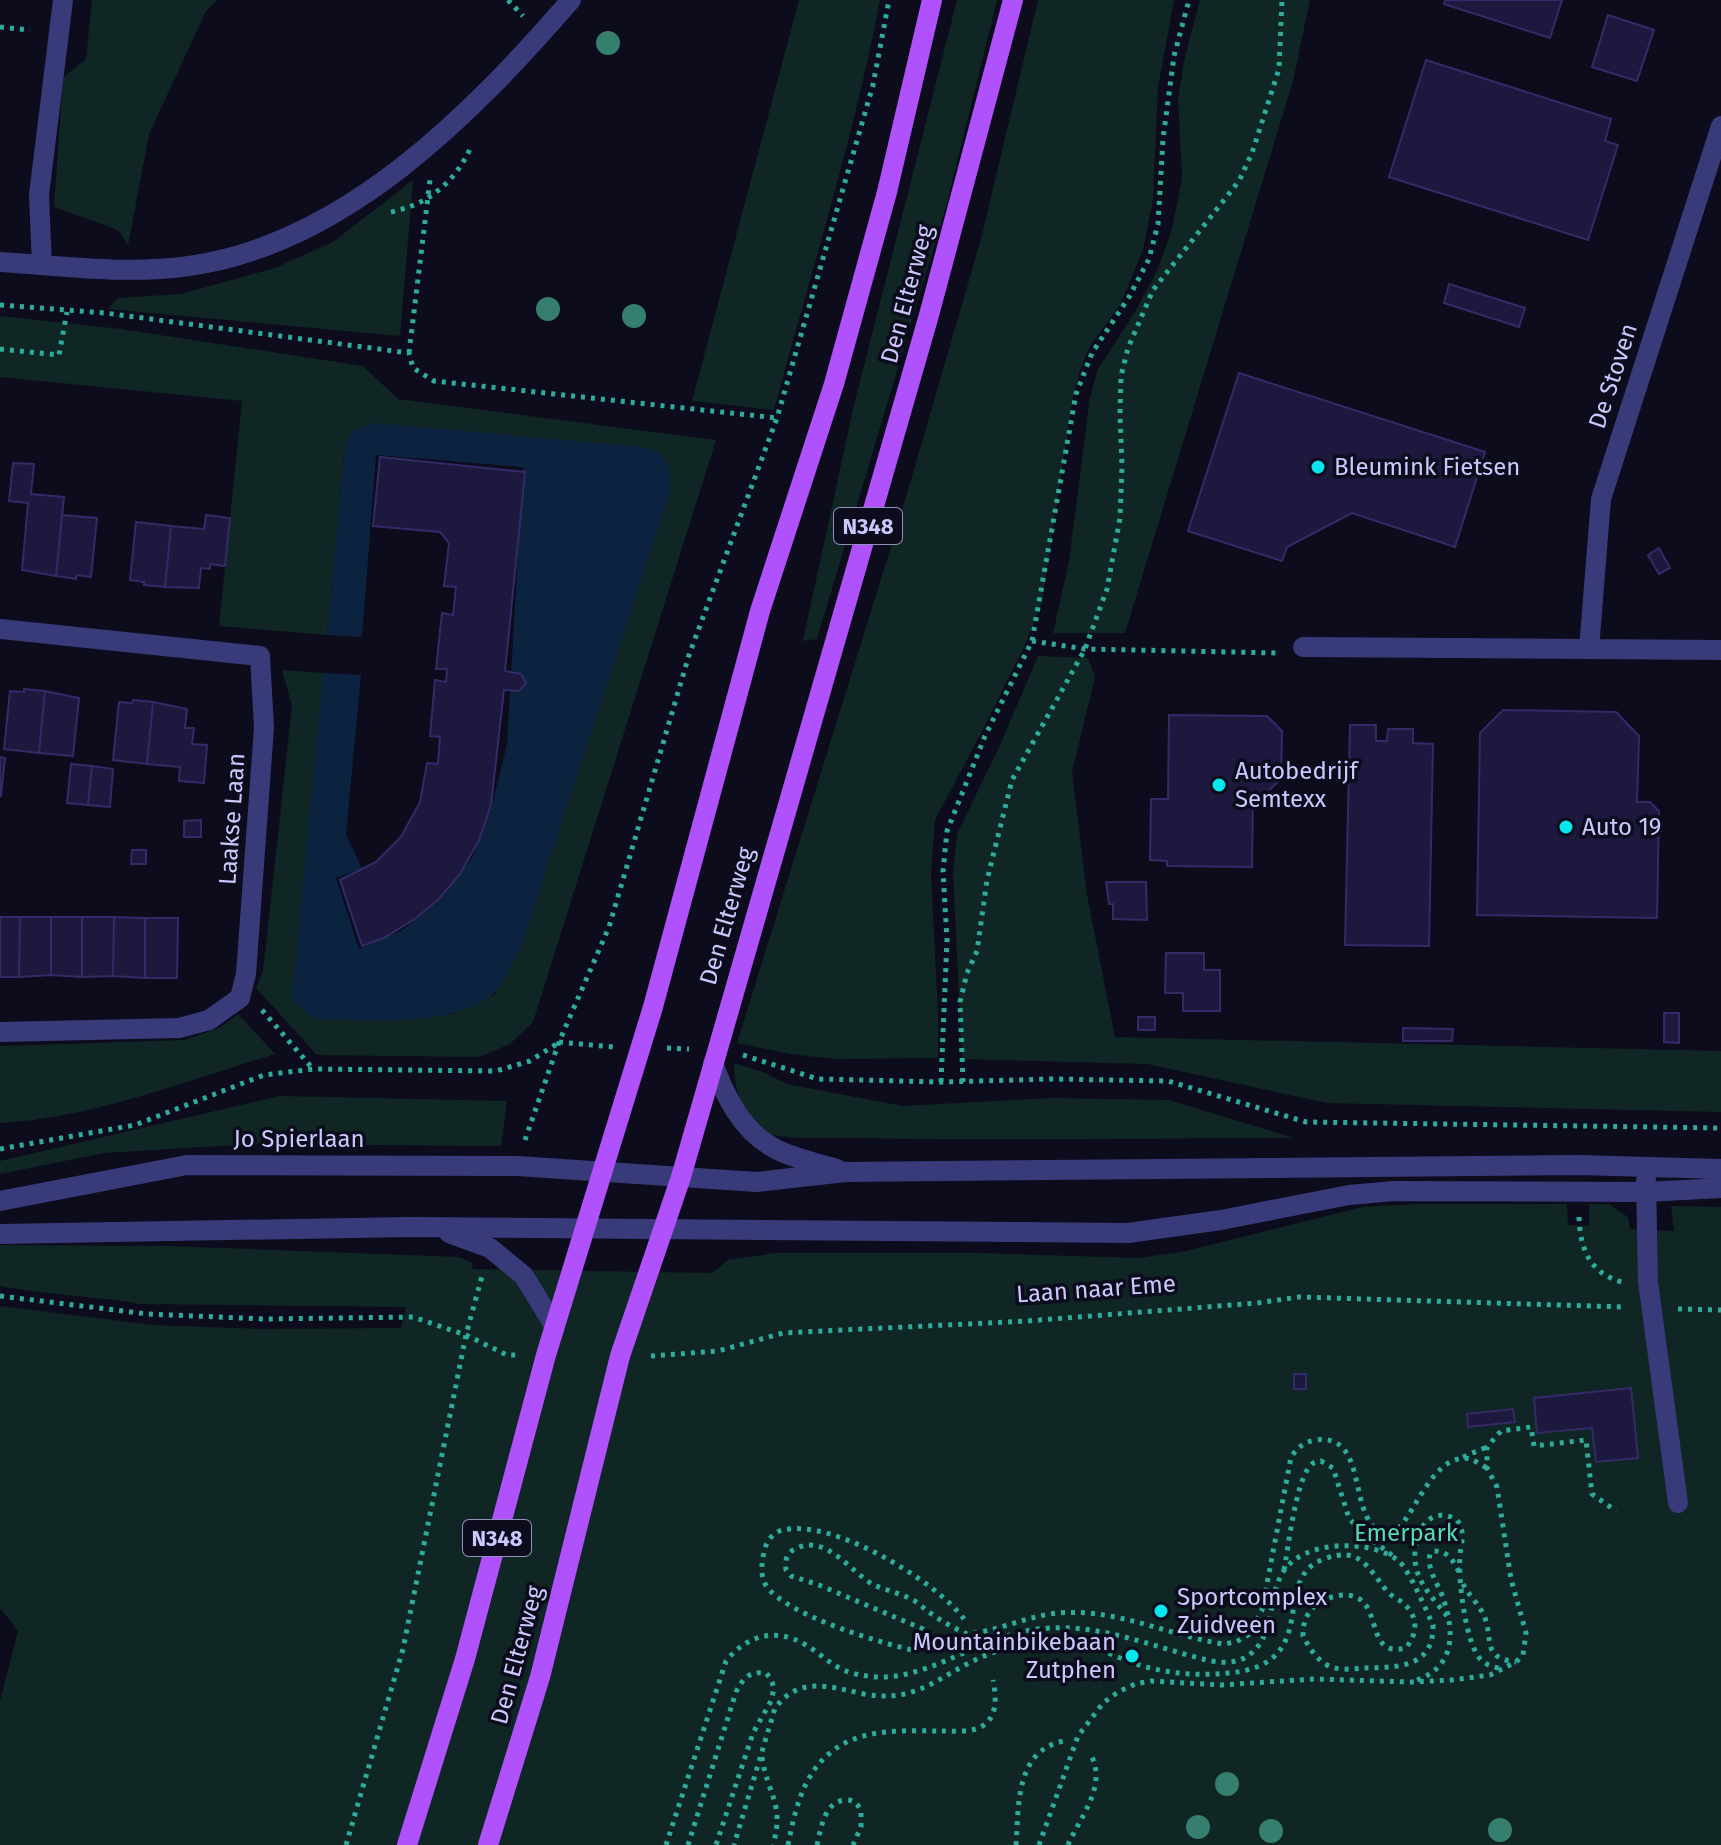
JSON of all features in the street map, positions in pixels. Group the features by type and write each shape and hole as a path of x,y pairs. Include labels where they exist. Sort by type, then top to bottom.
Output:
{"main road":[{"name":"Den Elterweg","path":"407,1845 465,1659 546,1355 653,1007 760,611 834,384 887,192 932,0"},
{"name":"Den Elterweg","path":"488,1845 540,1677 620,1356 681,1177 929,315 1013,0"}],"street":[{"path":"42,265 39,195 63,0"},
{"path":"0,262 135,271 189,266 255,250 294,235 328,217 439,137 481,99 571,0"},
{"name":"De Stoven","path":"1589,649 1601,499 1721,126"},
{"name":"Laakse Laan","path":"0,629 260,656 264,728 246,974 240,998"},
{"path":"1303,647 1721,650"},
{"path":"0,1032 179,1028 209,1020 240,998"},
{"path":"713,1063 724,1092 746,1127 773,1148 845,1172"},
{"name":"Jo Spierlaan","path":"0,1201 187,1165 517,1166 602,1173"},
{"path":"602,1173 757,1182 845,1172 1579,1165 1721,1169"},
{"path":"1646,1168 1648,1282 1678,1503"},
{"path":"0,1234 434,1227 1128,1233 1221,1220 1349,1195 1394,1191 1646,1192 1721,1188"},
{"path":"434,1227 490,1248 524,1276 555,1327"}],"path":[{"path":"439,137 428,192 409,353 413,368 434,381 777,418 873,85 889,0"},
{"path":"941,1082 947,940 943,872 947,831 985,736 1032,641 1076,394 1092,353 1129,297 1149,259 1158,224 1163,139 1174,56 1189,0"},
{"path":"963,1082 960,1002 967,973 977,951 987,880 1012,780 1085,649 1107,589 1120,518 1121,376 1128,348 1153,290 1239,181 1252,153 1279,69 1282,0"},
{"path":"0,305 105,313 409,353"},
{"path":"0,349 59,355 67,312"},
{"name":"Jo Spierlaan","path":"0,1149 135,1125 264,1075 314,1069 496,1071 530,1061 559,1042 609,927 689,655 777,418"},
{"path":"1032,641 1124,651 1279,653 1303,647"},
{"path":"240,998 267,1013 314,1069"},
{"path":"818,1079 1168,1081 1306,1122 1721,1128"},
{"path":"1579,1192 1580,1236 1594,1268 1607,1278 1621,1282 1648,1282"},
{"path":"0,1296 148,1314 265,1319 413,1317 466,1335 507,1355 546,1355"},
{"name":"Laan naar Eme","path":"620,1356 665,1357 718,1351 783,1333 1057,1319 1299,1297 1721,1310"},
{"path":"346,1845 403,1649 466,1335"},
{"path":"964,1619 927,1583 867,1548 830,1533 782,1530 773,1535 764,1551 762,1576 766,1586 788,1605 806,1615 912,1650 927,1646 929,1634 832,1590 791,1576 786,1570 787,1556 802,1546 839,1555 860,1576 912,1599 967,1634 1032,1617 1076,1613 1122,1617 1223,1644 1236,1642 1248,1635 1262,1610 1291,1457 1302,1444 1324,1440 1342,1448 1350,1458 1368,1522 1379,1531 1397,1530 1426,1485 1444,1466 1487,1447 1501,1431 1531,1427 1534,1446 1586,1440 1592,1494 1616,1511"},
{"path":"1039,1845 1078,1736 1103,1703 1135,1684 1151,1681 1221,1685 1314,1679 1412,1682 1475,1678 1504,1670 1516,1662 1523,1655 1526,1633 1511,1579 1497,1487 1487,1468 1487,1447"},
{"path":"1457,1460 1470,1459 1487,1468"},
{"path":"666,1845 726,1661 747,1641 780,1635 792,1638 844,1671 880,1677 914,1672 1015,1633 1054,1627 1109,1632 1220,1663 1249,1655 1268,1628 1305,1474 1308,1467 1321,1461 1333,1468 1349,1518 1360,1531 1399,1562 1433,1625 1431,1644 1426,1653 1407,1665 1333,1668 1316,1657 1303,1636 1306,1616 1316,1605 1339,1595 1351,1595 1361,1600 1373,1616 1376,1635 1389,1649 1406,1648 1413,1639 1415,1620 1406,1605 1389,1594 1363,1560 1347,1555 1323,1559 1312,1565 1296,1590 1288,1638 1268,1663 1252,1669 1214,1675 1162,1671 1067,1641 1020,1644 996,1651 917,1692 903,1696 868,1695 826,1687 795,1689 784,1696 775,1708 734,1845"},
{"path":"1447,1616 1425,1587 1414,1556 1418,1533 1427,1520 1450,1516 1461,1524 1463,1531 1461,1577 1474,1648 1481,1660 1504,1670"},
{"path":"1284,1571 1307,1551 1327,1546 1367,1549 1399,1562"},
{"path":"1412,1682 1427,1676 1444,1662 1451,1639 1445,1603 1430,1568 1430,1554 1434,1551 1444,1552 1455,1564 1465,1588 1485,1619 1492,1652 1516,1662"},
{"path":"688,1845 736,1692 748,1675 766,1673 774,1688 771,1701 753,1733 716,1845"},
{"path":"788,1845 797,1803 809,1776 833,1751 859,1737 871,1735 980,1728 993,1714 993,1680"},
{"path":"1016,1845 1018,1806 1025,1773 1043,1748 1064,1741"},
{"path":"762,1753 764,1772 775,1795 777,1808 773,1845"},
{"path":"1068,1845 1096,1788 1097,1767 1092,1757"},
{"path":"817,1845 824,1818 830,1808 844,1800 852,1801 861,1811 861,1827 853,1845"}],"green space":[{"path":"92,0 217,0 206,11 149,134 128,246 120,232 113,228 54,207 63,78 86,59"},
{"path":"799,0 880,0 845,155 774,410 692,401"},
{"path":"957,0 997,0 947,203 817,639 803,641 853,409"},
{"path":"1038,0 1174,0 1158,87 1153,199 1143,250 1120,305 1090,346 1081,367 1073,396 1042,602 1023,649 935,820 931,873 938,1058 834,1059 737,1043 899,521 981,239"},
{"path":"1200,0 1310,0 1293,81 1125,633 1053,633 1069,561 1090,397 1098,369 1135,312 1158,269 1172,229 1182,178 1178,99"},
{"path":"413,180 400,336 108,309 118,298 181,294 275,268 333,242"},
{"path":"0,316 121,329 363,366 398,399 716,440 533,1022 510,1044 479,1057 317,1055 256,988 263,971 292,706 282,670 323,673 293,999 314,1019 404,1020 451,1014 494,995 521,947 670,491 670,469 659,452 642,447 375,423 353,431 345,445 327,635 219,626 242,401 0,377"},
{"path":"1038,656 1088,658 1095,677 1072,772 1087,895 1115,1037 1721,1051 1721,1112 1327,1103 1147,1064 962,1059 953,873 957,834"},
{"path":"238,1014 275,1054 104,1106 34,1120 0,1123 0,1046 185,1040 221,1027"},
{"path":"734,1063 787,1084 903,1106 1051,1098 1169,1100 1294,1138 784,1137 765,1132 750,1119 737,1092"},
{"path":"280,1096 507,1101 501,1146 253,1144 104,1153 0,1174 0,1161"},
{"name":"Emerpark","path":"1567,1204 1568,1225 1589,1226 1589,1204 1609,1204 1628,1217 1630,1229 1674,1231 1671,1206 1721,1207 1721,1845 0,1845 0,1701 18,1631 0,1608 0,1306 153,1325 263,1329 401,1328 406,1307 141,1304 18,1289 0,1286 0,1245 168,1246 459,1257 473,1263 472,1269 712,1273 728,1260 775,1253 980,1253 1138,1258 1182,1252 1363,1207"}],"water":[{"path":"375,423 642,447 659,451 670,469 670,491 521,947 500,986 474,1006 453,1013 406,1020 314,1019 292,999 323,673 361,675 346,834 362,869 336,878 359,949 401,931 439,901 472,858 492,806 507,744 523,467 376,455 362,637 327,635 345,445 353,431"}],"building":[{"path":"1445,0 1562,0 1550,38 1444,4"},
{"path":"1608,15 1654,30 1637,81 1592,67"},
{"path":"1426,60 1611,119 1605,141 1618,145 1588,240 1389,177"},
{"path":"1449,284 1525,308 1519,327 1444,303"},
{"path":"1239,373 1485,452 1455,547 1352,513 1287,547 1282,561 1188,531"},
{"path":"380,457 525,472 505,671 521,674 526,683 519,691 504,690 491,805 479,840 460,874 438,900 416,918 384,938 362,946 340,880 376,862 401,837 420,802 427,763 438,764 440,737 430,736 435,680 446,682 447,669 436,669 442,613 453,615 456,587 444,586 449,543 440,532 373,526"},
{"path":"13,463 34,464 31,494 64,497 56,576 22,570 28,503 9,501"},
{"path":"62,515 97,518 91,577 77,575 76,579 56,576"},
{"path":"206,515 230,518 225,566 210,564 210,569 201,568 199,588 165,587 171,526 204,529"},
{"path":"136,522 171,526 165,587 130,580"},
{"path":"1659,548 1670,568 1659,574 1648,555"},
{"path":"24,689 45,691 39,753 4,749 10,691 24,692"},
{"path":"45,691 79,698 73,756 39,753"},
{"path":"133,700 153,702 147,764 113,760 119,702 132,703"},
{"path":"153,702 187,709 185,728 194,728 192,744 207,745 204,783 179,781 180,767 147,764"},
{"path":"1503,710 1616,712 1639,736 1637,802 1650,802 1659,811 1657,918 1477,915 1480,733"},
{"path":"1169,715 1267,716 1282,731 1281,779 1266,793 1253,792 1252,867 1167,866 1167,861 1150,860 1151,799 1168,799"},
{"path":"1350,725 1376,725 1376,741 1387,741 1388,729 1413,729 1413,743 1433,744 1429,946 1345,945"},
{"path":"0,757 5,758 1,796 0,796"},
{"path":"71,764 92,766 88,805 67,803"},
{"path":"92,766 113,769 110,807 88,805"},
{"path":"201,820 201,837 184,837 184,821"},
{"path":"132,850 146,850 146,864 131,864"},
{"path":"1106,882 1146,882 1147,920 1113,919 1113,904 1109,904"},
{"path":"0,917 20,917 19,977 0,977"},
{"path":"20,917 51,917 51,975 19,977"},
{"path":"51,917 82,917 82,977 51,975"},
{"path":"82,917 114,917 113,976 82,977"},
{"path":"114,917 145,918 145,978 113,976"},
{"path":"145,918 178,918 177,978 145,978"},
{"path":"1166,953 1204,953 1204,970 1220,970 1220,1011 1183,1011 1183,993 1165,993"},
{"path":"1664,1013 1679,1013 1679,1043 1664,1042"},
{"path":"1138,1017 1155,1017 1155,1030 1138,1030"},
{"path":"1403,1028 1453,1029 1452,1041 1403,1041"},
{"path":"1294,1374 1306,1374 1306,1389 1294,1389"},
{"path":"1631,1388 1638,1458 1596,1462 1592,1428 1537,1433 1534,1398"},
{"path":"1513,1409 1515,1422 1468,1427 1467,1414"}],"place":[{"name":"Bleumink Fietsen","path":"1318,467"},
{"name":"Autobedrijf Semtexx","path":"1219,785"},
{"name":"Auto 19","path":"1566,827"},
{"name":"Sportcomplex Zuidveen","path":"1161,1611"},
{"name":"Mountainbikebaan Zutphen","path":"1132,1656"}]}
